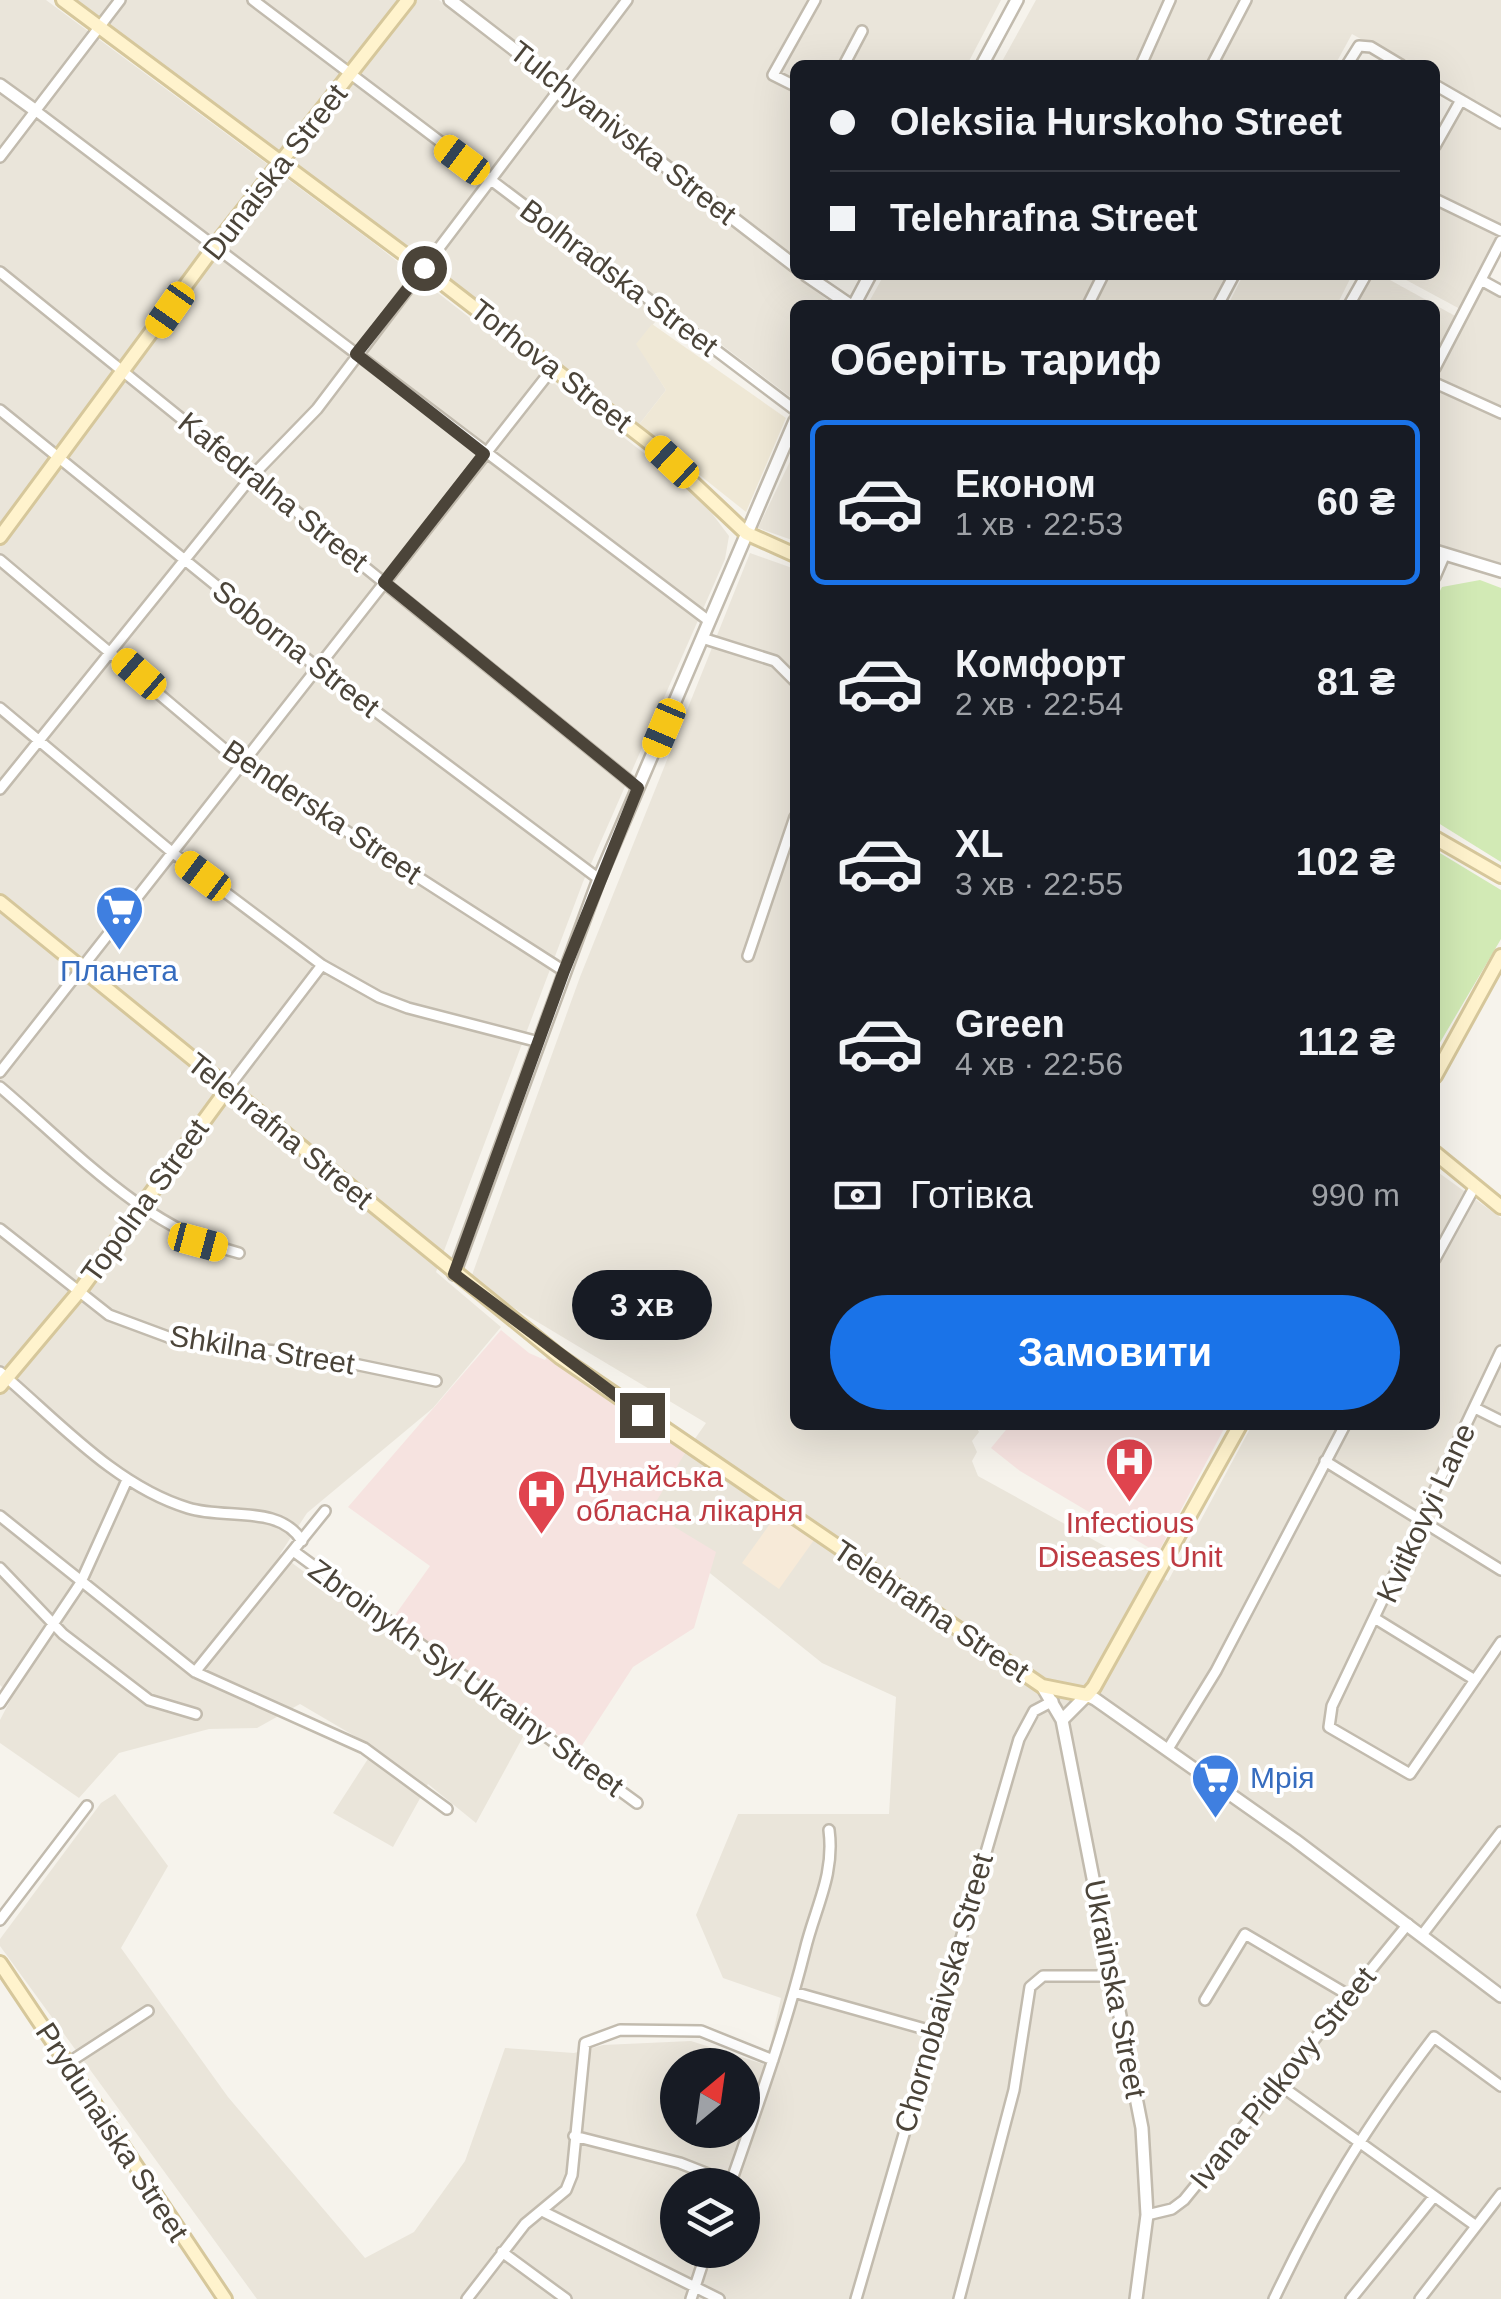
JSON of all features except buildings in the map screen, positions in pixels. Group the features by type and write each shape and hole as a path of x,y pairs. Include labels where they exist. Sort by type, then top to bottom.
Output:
{"main road":[{"name":"Torhova Street","path":"63,0 424,268 656,448 746,533 790,553"},
{"name":"Dunaiska Street","path":"0,537 214,247 408,0"},
{"path":"1440,841 1501,876"},
{"name":"Telehrafna Street","path":"0,902 454,1274 584,1375 1042,1686 1087,1695"},
{"path":"1440,1067 1501,956"},
{"name":"Topolna Street","path":"2,1378 78,1294 228,1088"},
{"path":"1440,1157 1501,1207"},
{"path":"1087,1695 1138,1615 1237,1430"},
{"name":"Prydunaiska Street","path":"0,1963 225,2299"}],"street":[{"path":"0,157 120,0"},
{"name":"Bolhradska Street","path":"253,0 790,406"},
{"name":"Tulchyanivska Street","path":"450,0 790,262"},
{"path":"790,84 773,75 815,0"},
{"path":"985,60 1016,0"},
{"path":"1142,60 1170,0"},
{"path":"1215,60 1246,0"},
{"path":"0,789 253,475 317,408 626,1"},
{"path":"847,60 862,31"},
{"path":"1351,60 1358,46 1371,47 1393,60"},
{"path":"0,85 709,621"},
{"path":"1440,88 1501,122"},
{"path":"1440,137 1461,100"},
{"path":"1440,202 1501,232"},
{"path":"1440,358 1501,241"},
{"name":"Kafedralna Street","path":"0,272 638,788"},
{"path":"814,280 844,300"},
{"path":"1481,280 1501,292"},
{"path":"0,1072 553,368"},
{"path":"1440,385 1501,414"},
{"name":"Soborna Street","path":"0,410 318,668 599,879"},
{"path":"454,1274 599,879 790,432"},
{"path":"1440,553 1501,571"},
{"name":"Benderska Street","path":"0,560 113,651 242,764 564,971"},
{"path":"702,638 774,661 790,676"},
{"path":"0,708 173,853 322,965 379,998 539,1042"},
{"path":"748,956 790,832"},
{"name":"Topolna Street","path":"228,1088 322,965"},
{"path":"0,1087 140,1206 198,1242 239,1254"},
{"path":"1440,1250 1475,1186"},
{"name":"Shkilna Street","path":"0,1229 109,1315 179,1341 306,1354 436,1381"},
{"name":"Kvitkovyi Lane","path":"1376,1619 1475,1680 1410,1774 1328,1727 1332,1706 1501,1351"},
{"name":"Zbroinykh Syl Ukrainy Street","path":"2,1378 127,1480 190,1509 281,1521 295,1529 302,1542"},
{"path":"1475,1408 1501,1422"},
{"path":"1168,1750 1216,1671 1341,1430"},
{"path":"1326,1460 1501,1570"},
{"path":"0,1702 80,1584 127,1480"},
{"name":"Zbroinykh Syl Ukrainy Street","path":"195,1672 296,1552 325,1511"},
{"path":"0,1516 80,1584 195,1672 364,1748 447,1809"},
{"name":"Zbroinykh Syl Ukrainy Street","path":"296,1552 637,1803"},
{"path":"0,1568 56,1621 64,1634 149,1700 196,1714"},
{"path":"1475,1680 1501,1642"},
{"name":"Ukrainska Street","path":"1042,1686 1062,1720 1139,2110 1147,2215 1136,2299"},
{"path":"1062,1720 1087,1695"},
{"name":"Telehrafna Street","path":"1087,1695 1408,1924 1501,1996"},
{"name":"Chornobaivska Street","path":"856,2299 1019,1740 1034,1711 1053,1701"},
{"path":"0,1920 86,1806"},
{"path":"736,2168 797,1993 805,1949 829,1877 829,1830"},
{"path":"1422,1935 1501,1832"},
{"name":"Ivana Pidkovy Street","path":"1147,2215 1172,2209 1184,2200 1408,1924"},
{"path":"1206,2000 1246,1934 1350,1996"},
{"path":"958,2299 1014,2090 1030,1986 1043,1976 1113,1976"},
{"path":"797,1993 932,2031"},
{"path":"68,2063 148,2011"},
{"path":"466,2299 502,2252 566,2190 572,2174 586,2042 620,2030 702,2030 773,2060"},
{"path":"1274,2299 1320,2202 1358,2139 1434,2037 1501,2086"},
{"path":"1278,2083 1358,2139 1432,2199 1476,2226"},
{"path":"574,2136 692,2168"},
{"path":"1420,2299 1501,2194"},
{"path":"1351,2299 1432,2199"},
{"path":"542,2211 719,2299"},
{"path":"502,2252 566,2299"},
{"path":"691,2299 701,2268"}],"shaded area":[{"path":"0,0 46,0 371,241 698,495 729,536 725,559 583,882 436,1272 501,1327 433,1408 307,1513 280,1554 524,1735 476,1823 428,1784 393,1847 333,1813 375,1748 300,1704 257,1728 209,1729 119,1753 79,1798 0,1743 0,1720 12,1697 0,1685"},
{"path":"71,0 400,0 279,154"},
{"path":"417,0 439,0 790,271 790,280 802,280 828,300 790,300 790,397 669,305 637,344 666,390 638,426 294,166 293,158"},
{"path":"457,0 1001,0 970,60 790,60 790,253"},
{"path":"1036,0 1501,0 1501,118 1440,84 1440,60 1398,60 1352,34 1338,60 1003,60"},
{"path":"1461,107 1501,127 1501,228 1440,198 1440,143"},
{"path":"1440,204 1499,234 1460,309 1406,280 1440,280"},
{"path":"881,280 1224,280 1214,300 870,300"},
{"path":"1240,280 1350,280 1340,300 1230,300"},
{"path":"1366,280 1390,280 1426,300 1355,300"},
{"path":"1486,288 1501,296 1501,410 1440,380 1440,368 1480,291"},
{"path":"1440,308 1457,317 1440,350"},
{"path":"652,324 786,418 746,512 638,426 666,390 636,344"},
{"path":"1440,388 1501,417 1501,563 1440,548"},
{"path":"790,461 790,539 758,528"},
{"path":"750,553 790,567 790,1430 978,1430 972,1441 977,1452 972,1461 978,1476 1168,1581 1249,1430 1440,1430 1440,1174 1501,1218 1501,2299 257,2299 0,1946 0,1939 101,1803 115,1794 168,1866 121,1948 228,2097 365,2258 414,2232 465,2161 505,2048 574,2053 603,2045 691,2041 713,2048 660,2048 660,2148 760,2148 760,2063 766,2065 781,1998 723,1978 696,1915 738,1814 889,1814 896,1697 822,1663 640,1517 706,1423 496,1297 472,1275 580,977"},
{"name":"Дунайська обласна лікарня","path":"501,1330 529,1353 545,1360 548,1356 685,1453 650,1512 716,1552 694,1628 633,1667 579,1750 393,1618 430,1566 348,1507"},
{"name":"Infectious Diseases Unit","path":"1006,1430 1223,1430 1158,1553 1020,1471 991,1448"},
{"path":"782,1507 819,1533 779,1589 742,1563"}],"green space":[{"path":"1480,580 1501,588 1501,862 1440,824 1442,587"},
{"path":"1440,853 1501,890 1501,939 1440,1043"}],"place":[{"name":"Планета","path":"119,952"},
{"name":"Infectious Diseases Unit","path":"1130,1504"},
{"name":"Дунайська обласна лікарня","path":"541,1536"},
{"name":"Мрія","path":"1215,1820"}],"route":[{"path":"424,268 356,354 484,454 384,582 638,788 564,971 470,1242 454,1274 642,1415"}]}
